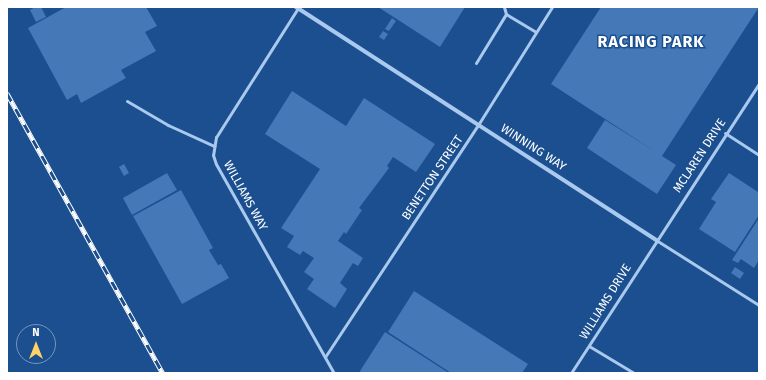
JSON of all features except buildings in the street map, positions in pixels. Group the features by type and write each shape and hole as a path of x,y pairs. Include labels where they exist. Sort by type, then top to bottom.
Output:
{"street":[{"name":"WINNING WAY","path":"297,8 656,240"}],"lane":[{"path":"504,7 506,14 536,32"},
{"name":"BENETTON STREET","path":"325,357 478,125 552,7"},
{"path":"126,101 168,125 214,146 221,129 297,8"},
{"path":"476,63 506,14"},
{"name":"MCLAREN DRIVE","path":"656,240 759,83"},
{"path":"725,133 759,155"},
{"name":"WILLIAMS WAY","path":"214,146 216,164 333,373"},
{"name":"WINNING WAY","path":"656,240 759,305"},
{"name":"WILLIAMS DRIVE","path":"571,373 656,240"},
{"path":"588,346 634,373"}],"railway":[{"path":"7,93 163,373"}],"district":[{"name":"RACING PARK","path":"651,42"}]}
